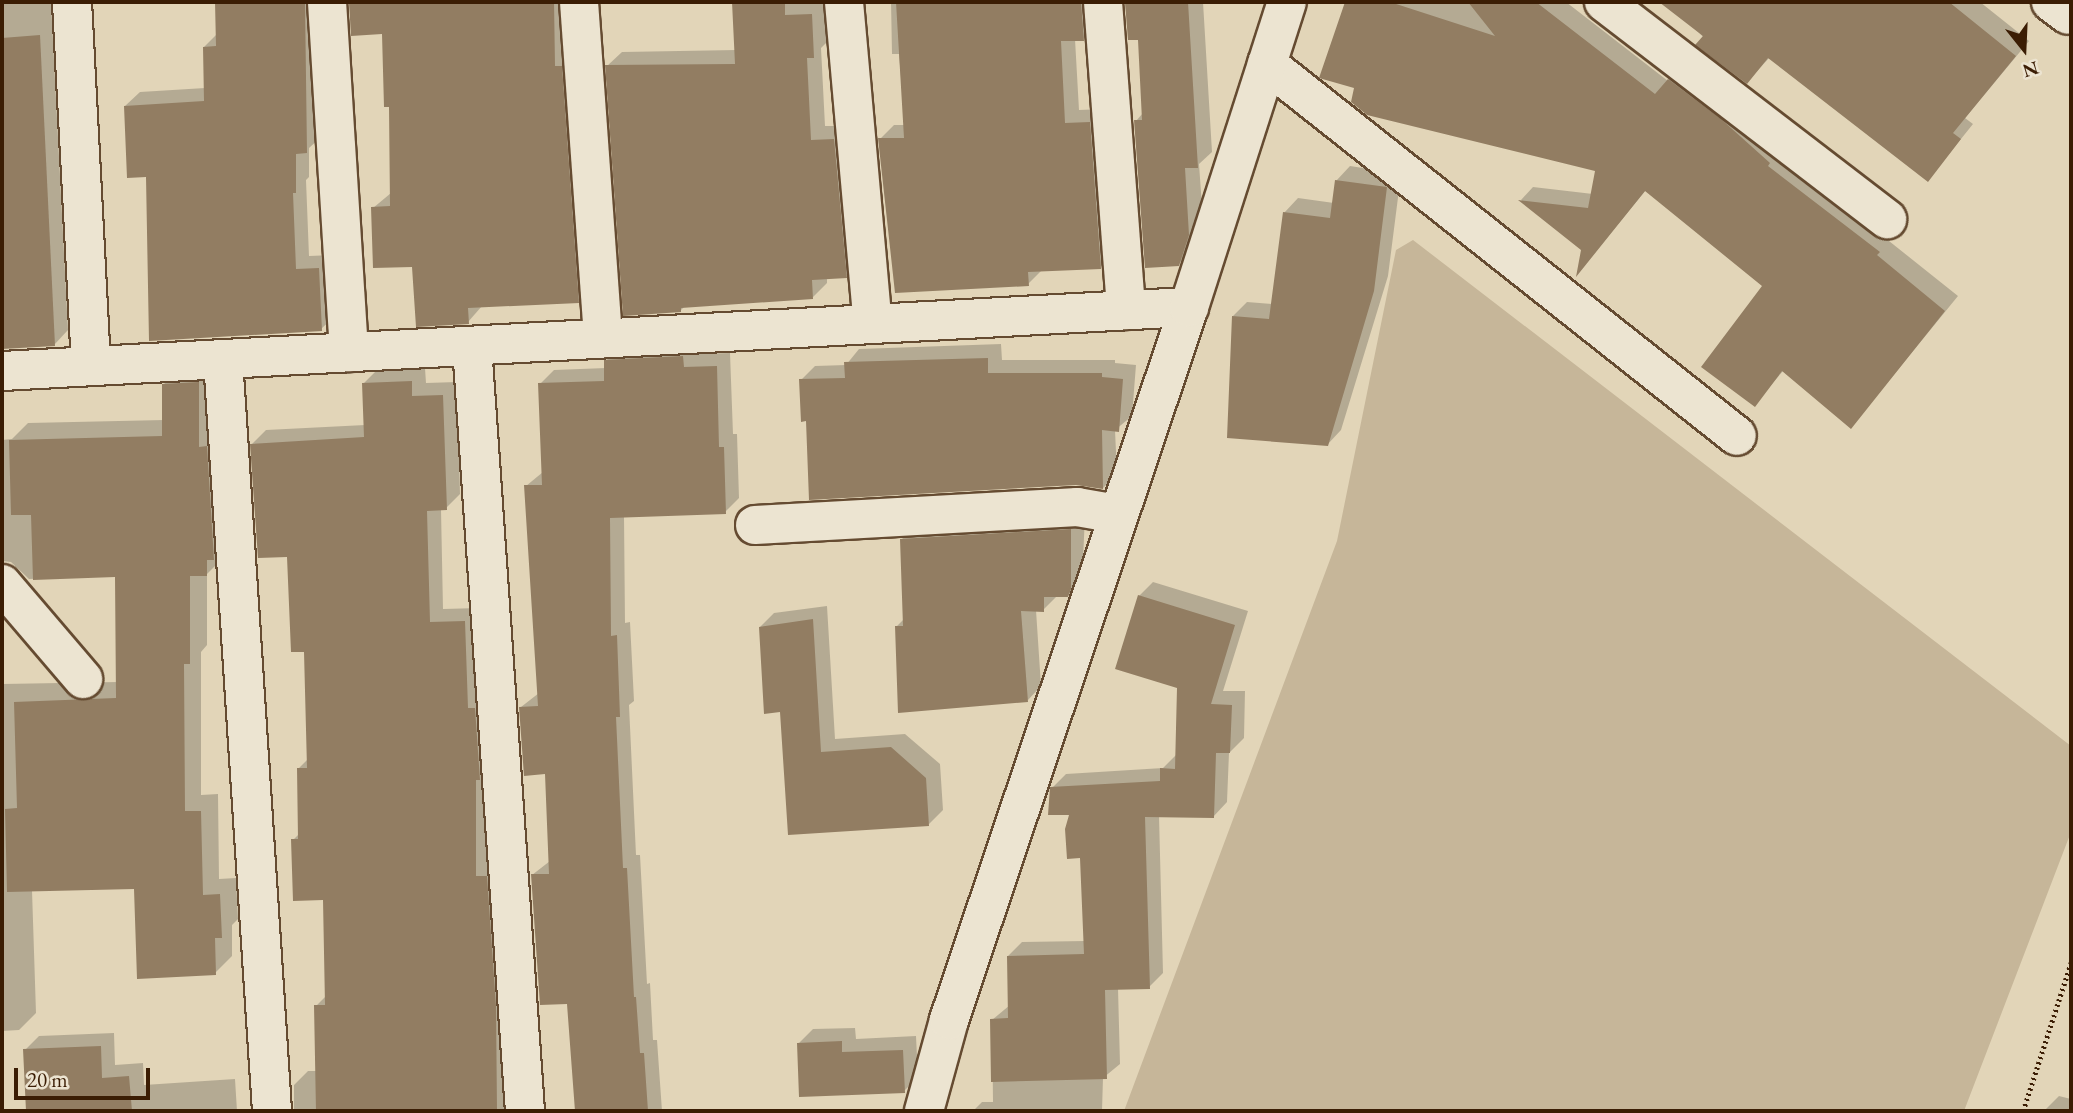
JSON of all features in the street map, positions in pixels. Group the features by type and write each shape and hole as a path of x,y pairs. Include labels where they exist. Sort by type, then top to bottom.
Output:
{"street":[{"path":"72,2 91,366"},
{"path":"327,2 349,352"},
{"path":"579,2 603,338"},
{"path":"844,2 873,324"},
{"path":"1102,2 1126,310"},
{"path":"924,1111 949,1020 1117,514 1189,307 1287,2"},
{"path":"1604,2 1887,219"},
{"path":"1267,65 1737,436"},
{"path":"2,371 1189,307"},
{"path":"472,346 524,1111"},
{"path":"223,359 272,1111"},
{"path":"755,525 1077,507 1117,514"},
{"path":"2,584 83,679"}],"path":[{"path":"2023,1111 2071,962"}],"shaded area":[{"path":"1413,240 2071,746 2071,832 1964,1111 1124,1111 1337,541 1396,250"}],"building":[{"path":"215,2 305,2 307,153 296,154 296,193 293,193 296,269 319,268 322,331 149,341 146,177 127,178 124,106 204,101 203,47 216,46"},
{"path":"349,2 554,2 555,66 562,66 579,303 468,308 469,324 416,327 412,267 373,268 371,207 390,206 389,107 384,107 382,34 351,36"},
{"path":"732,2 785,2 785,15 812,14 814,58 807,58 811,140 834,139 847,278 812,280 813,299 681,308 681,312 623,316 605,65 735,64"},
{"path":"896,2 1081,2 1084,41 1061,41 1065,123 1090,122 1101,269 1028,272 1029,286 895,293 878,138 904,138"},
{"path":"1125,2 1188,2 1198,168 1185,168 1189,235 1179,266 1145,268 1134,120 1142,120 1138,40 1128,40"},
{"path":"1345,2 1390,2 1495,36 1468,2 1536,2 1655,94 1668,79 1721,119 1770,163 1768,166 1880,252 1877,255 1945,311 1851,429 1782,371 1755,407 1701,367 1762,286 1645,191 1576,277 1581,250 1518,200 1588,208 1595,171 1367,115 1351,102 1354,88 1319,78"},
{"path":"1659,2 1949,2 2016,56 1953,133 1961,139 1928,182 1768,58 1747,84 1695,45 1703,36"},
{"path":"40,35 55,346 2,349 2,38"},
{"path":"1335,180 1387,187 1374,291 1328,446 1227,438 1232,316 1269,319 1283,212 1330,218"},
{"path":"683,356 684,367 717,366 719,447 724,447 726,514 610,518 611,636 617,635 620,717 616,717 623,868 627,868 634,997 640,1053 644,1053 648,1111 575,1111 567,1004 540,1005 531,874 549,874 545,774 524,776 519,707 538,706 524,485 542,485 538,383 604,381 604,360"},
{"path":"988,358 988,373 1102,373 1102,377 1123,379 1119,432 1102,430 1103,489 1076,485 809,500 806,421 801,422 799,379 845,378 844,362"},
{"path":"412,381 412,396 443,395 447,510 427,511 430,622 465,621 468,708 475,708 480,780 476,780 476,876 487,876 496,1006 497,1111 316,1111 314,1005 325,1005 323,900 293,901 291,839 298,839 297,768 307,768 304,652 291,652 287,557 258,558 250,444 364,437 362,383"},
{"path":"199,382 199,447 207,446 214,560 207,560 207,576 190,576 190,664 184,664 185,811 201,811 203,895 220,894 222,938 215,938 216,975 137,979 134,889 7,892 5,809 17,808 14,702 116,698 115,577 33,580 31,515 11,515 9,440 162,436 162,384"},
{"path":"1071,529 1071,589 1068,597 1044,597 1044,612 1021,611 1028,702 898,713 895,626 903,626 900,539"},
{"path":"1138,595 1235,625 1211,704 1232,705 1230,753 1216,753 1214,818 1145,817 1150,989 1105,990 1107,1079 991,1082 990,1019 1008,1018 1007,956 1084,954 1080,858 1067,859 1065,829 1069,815 1048,815 1050,787 1160,781 1160,768 1175,769 1177,688 1115,669"},
{"path":"813,619 821,752 891,747 926,778 929,826 788,835 780,712 764,714 759,627"},
{"path":"842,1041 842,1052 903,1050 905,1093 799,1097 797,1043"},
{"path":"101,1046 102,1078 129,1076 132,1111 26,1111 23,1049"}]}
